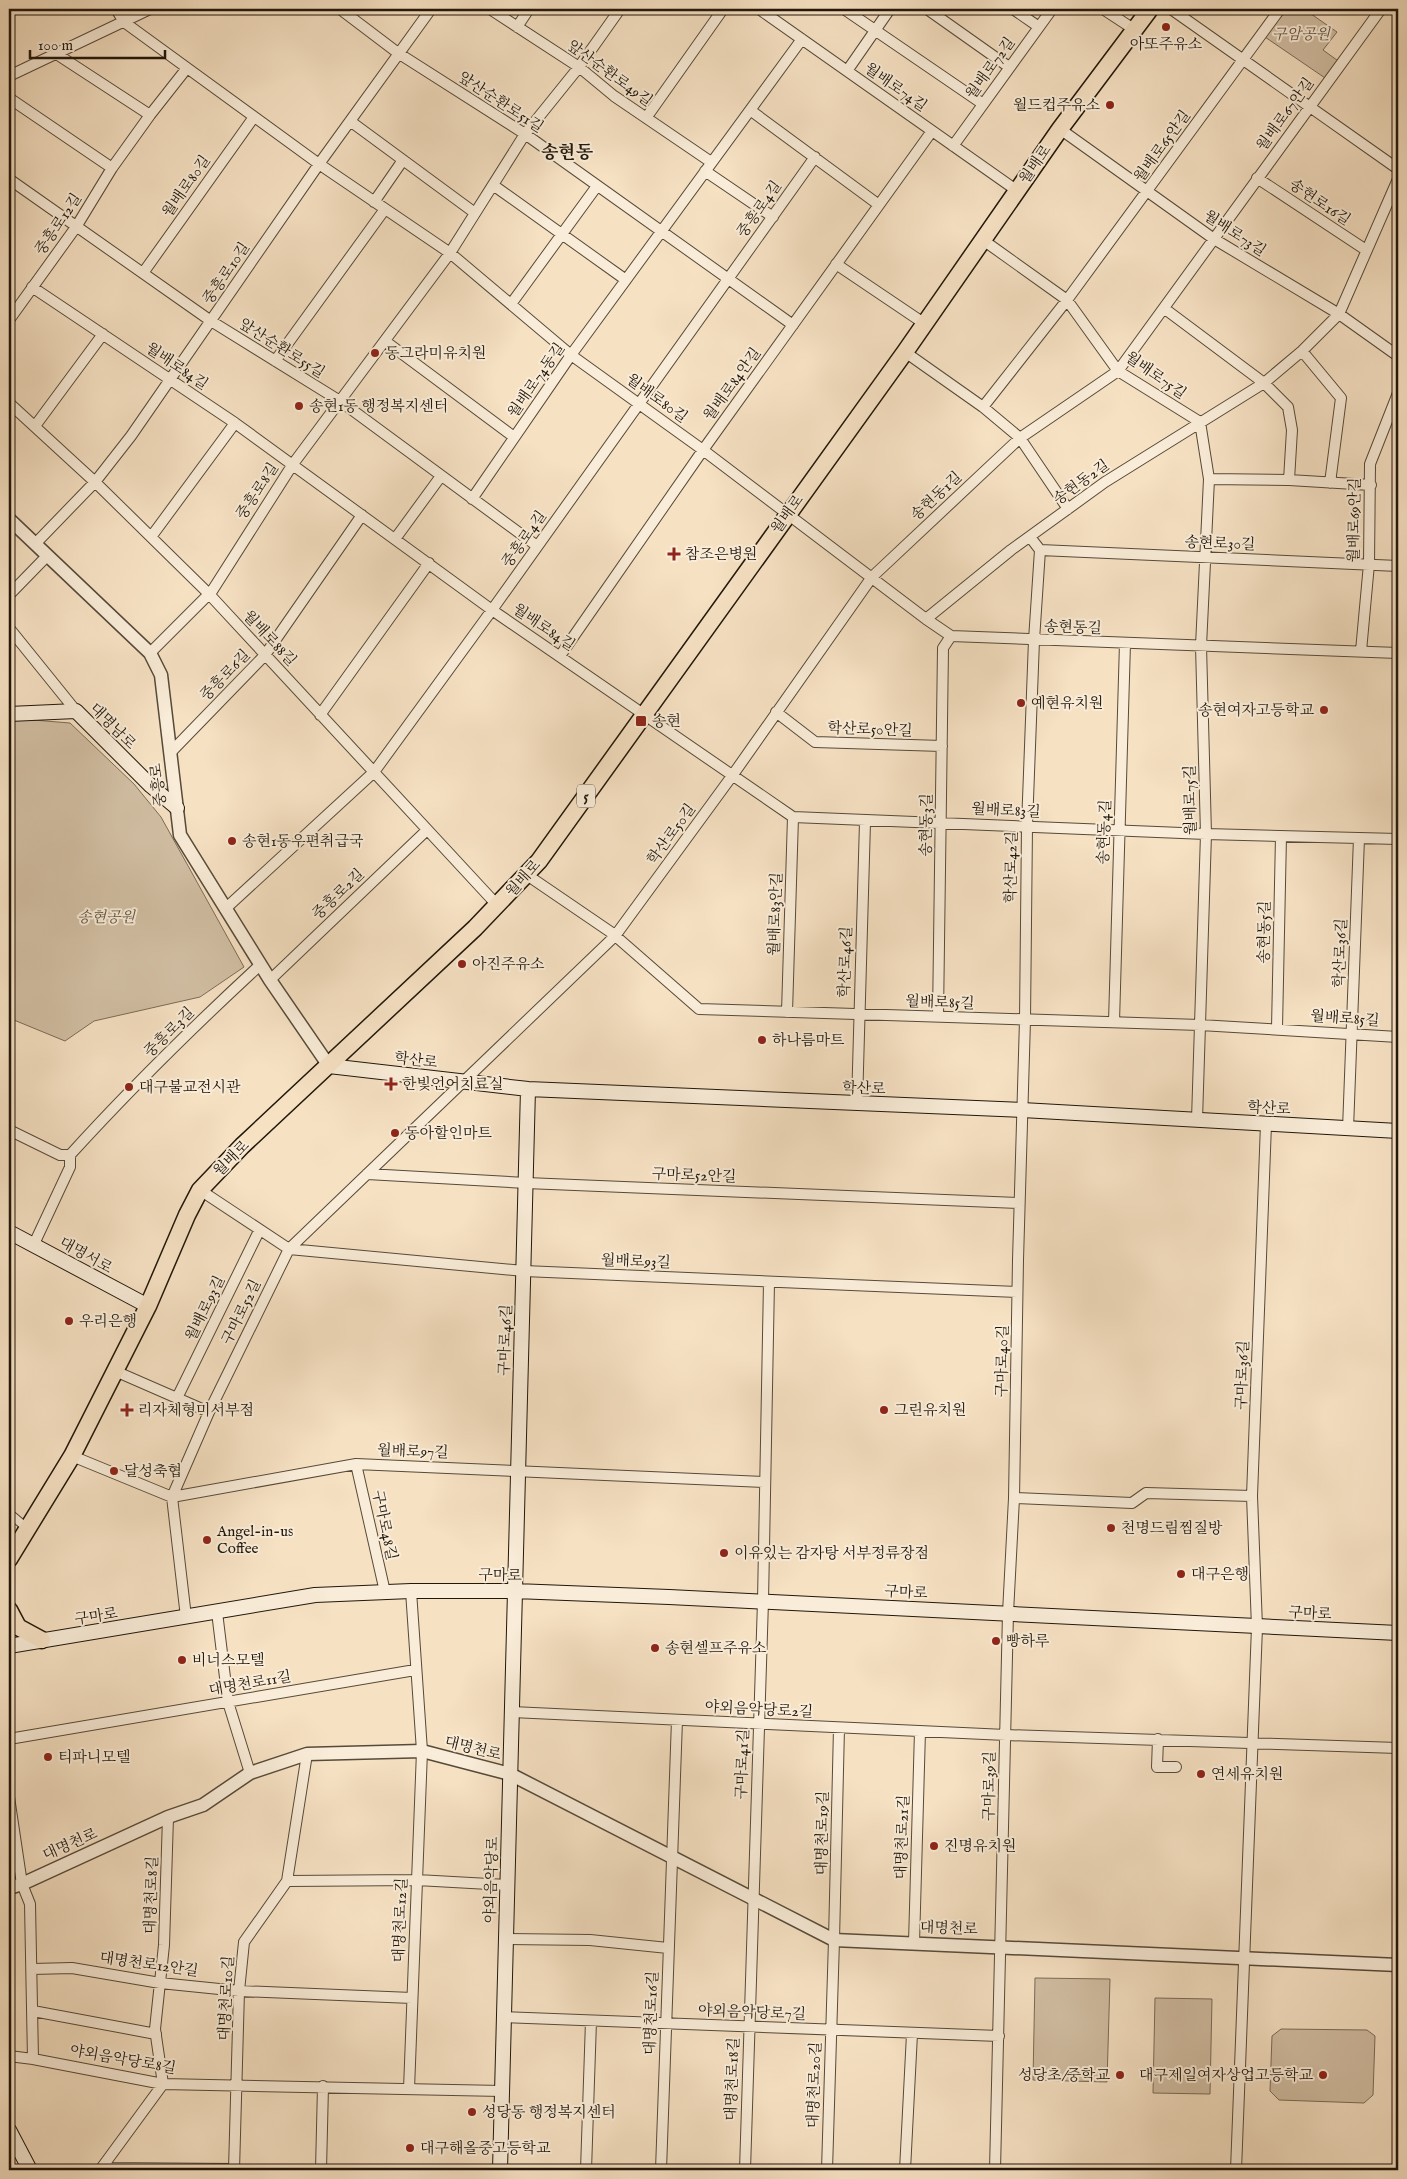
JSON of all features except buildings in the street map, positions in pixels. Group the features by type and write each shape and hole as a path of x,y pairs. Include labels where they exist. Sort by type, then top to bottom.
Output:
{"main road":[{"name":"월배로","path":"9,1559 72,1456 148,1306 187,1215 200,1190 242,1146 498,906 550,847 925,324 1016,190 1150,9"},
{"name":"대명남로","path":"9,714 76,712 151,786 177,808"},
{"name":"학산로","path":"329,1066 528,1089 1022,1110 1398,1131"},
{"name":"구마로46길","path":"515,1591 528,1089"},
{"name":"대명서로","path":"9,1232 148,1306"},
{"name":"구마로","path":"9,1646 315,1595 411,1591 515,1591 763,1601 1398,1633"},
{"name":"야외음악당로","path":"500,2170 515,1591"},
{"path":"9,1610 18,1627 42,1640"},
{"path":"9,2130 30,2170"}],"street":[{"name":"월배로80길","path":"116,9 124,22 319,164 450,254 571,355 703,450 787,515"},
{"path":"9,76 150,9"},
{"name":"앞산순환로51길","path":"340,9 398,53 525,134 793,325"},
{"name":"중흥로10길","path":"34,544 94,482 132,436 319,164 431,9"},
{"name":"앞산순환로49길","path":"490,9 579,67 708,167"},
{"path":"518,27 529,9"},
{"name":"중흥로8길","path":"150,653 209,594 293,464 450,254 525,134 579,67 620,9"},
{"path":"646,118 722,9"},
{"name":"월배로74길","path":"758,9 1016,190"},
{"path":"844,9 983,104"},
{"path":"847,71 890,9"},
{"path":"927,9 1009,67"},
{"path":"1013,9 1039,27"},
{"name":"월배로72길","path":"953,146 1052,9"},
{"path":"1103,9 1135,30"},
{"path":"1171,9 1398,169"},
{"name":"월배로65안길","path":"1068,300 1280,9"},
{"name":"월배로67안길","path":"1214,239 1381,9"},
{"name":"월배로74동길","path":"472,498 571,355 802,39"},
{"path":"55,53 150,115"},
{"name":"중흥로12길","path":"9,320 76,227 112,168 187,68"},
{"path":"9,98 112,168"},
{"path":"750,110 879,205"},
{"name":"월배로80길","path":"143,274 254,117"},
{"path":"350,120 475,214"},
{"name":"월배로73길","path":"1060,129 1214,239 1339,314 1398,356"},
{"name":"월배로84안길","path":"560,656 703,450 932,131"},
{"name":"중흥로4길","path":"225,909 374,772 815,157"},
{"path":"374,202 403,160"},
{"path":"708,167 773,217"},
{"name":"송현로16길","path":"1257,178 1366,250"},
{"name":"앞산순환로55길","path":"9,179 211,321 340,401 537,546"},
{"path":"1339,314 1398,179"},
{"path":"493,185 626,280"},
{"path":"511,304 597,186"},
{"path":"275,361 385,209"},
{"name":"송현동1길","path":"872,577 1020,438 1118,371 1214,239"},
{"name":"월배로75길","path":"983,240 1068,300 1118,371 1200,422 1209,479 1201,646 1206,834 1198,1120"},
{"path":"836,264 925,324"},
{"name":"월배로84길","path":"32,287 235,423 492,610 644,714"},
{"path":"984,407 1068,300"},
{"path":"1164,309 1264,383 1288,406 1292,430 1289,480"},
{"name":"송현동2길","path":"926,620 1011,550 1105,482 1264,383 1302,351 1339,314"},
{"path":"34,426 103,334"},
{"path":"385,341 514,437"},
{"path":"1302,351 1341,398 1330,483"},
{"path":"905,352 984,407 1020,438 1068,509"},
{"name":"월배로69안길","path":"1361,652 1369,564 1370,464 1398,393"},
{"name":"월배로88길","path":"9,403 94,482 209,594 498,906"},
{"path":"151,537 235,423"},
{"path":"395,539 441,476"},
{"path":"1209,479 1289,480 1371,485"},
{"name":"중흥로6길","path":"170,753 265,655 362,515"},
{"name":"송현동길","path":"787,515 872,577 926,620 951,636 1398,653"},
{"name":"중흥로","path":"9,519 150,653 161,676 180,835 260,965 329,1066"},
{"path":"1030,537 1040,550"},
{"name":"송현로30길","path":"1040,550 1398,566"},
{"name":"학산로42길","path":"1022,1110 1027,826 1034,640 1040,550"},
{"path":"9,595 47,556"},
{"path":"320,714 429,563"},
{"name":"학산로50길","path":"462,1082 615,936 732,776 872,577"},
{"path":"9,628 76,712"},
{"name":"송현동3길","path":"938,1017 943,648 951,636"},
{"name":"송현동4길","path":"1114,1022 1125,643"},
{"name":"학산로50안길","path":"776,712 815,742 942,746"},
{"path":"644,714 793,818"},
{"name":"월배로83길","path":"793,818 865,822 942,822 1206,834 1398,839"},
{"name":"월배로83안길","path":"788,1012 793,818"},
{"name":"학산로46길","path":"857,1104 858,1014 865,822"},
{"name":"중흥로2길","path":"270,980 427,830"},
{"name":"송현동5길","path":"1277,1028 1281,836"},
{"name":"학산로36길","path":"1348,1129 1359,838"},
{"name":"월배로85길","path":"527,875 615,936 699,1009 1277,1028 1398,1037"},
{"name":"중흥로3길","path":"70,1156 209,1012 260,965"},
{"name":"구마로52길","path":"172,1497 209,1412 289,1250 462,1082"},
{"name":"구마로40길","path":"1008,1613 1014,1498 1022,1110"},
{"name":"구마로36길","path":"1246,1958 1257,1627 1252,1496 1266,1124"},
{"path":"9,1130 60,1155 70,1156 70,1167 34,1244"},
{"name":"구마로52안길","path":"367,1174 526,1183 1020,1204"},
{"name":"월배로93길","path":"200,1190 289,1250 524,1271 1017,1292"},
{"name":"월배로93길","path":"177,1398 259,1231"},
{"name":"구마로41길","path":"752,1898 763,1601 764,1482 770,1282"},
{"path":"114,1371 209,1412"},
{"path":"72,1456 172,1497 186,1618"},
{"name":"월배로97길","path":"172,1497 356,1464 764,1482"},
{"name":"구마로48길","path":"356,1464 385,1592"},
{"path":"1014,1498 1132,1503 1146,1493 1252,1496"},
{"path":"9,1513 28,1529"},
{"path":"411,1591 422,1751"},
{"path":"218,1612 228,1702 250,1773"},
{"name":"구마로39길","path":"995,2170 1008,1613"},
{"name":"대명천로11길","path":"9,1739 415,1670"},
{"name":"야외음악당로2길","path":"512,1712 1006,1735 1398,1748"},
{"path":"671,1857 677,1720"},
{"name":"대명천로19길","path":"834,1940 839,1728"},
{"name":"대명천로21길","path":"914,1943 920,1731"},
{"path":"1158,1740 1157,1767 1176,1767"},
{"name":"대명천로","path":"9,1888 22,1884 168,1817 203,1805 250,1773 307,1754 422,1751 510,1774 834,1940 1398,1965"},
{"name":"대명천로12길","path":"409,2089 422,1751"},
{"name":"대명천로10길","path":"101,2169 234,2170 240,1991 244,1942 287,1881 307,1754"},
{"path":"9,1797 22,1884 30,1904 33,2059"},
{"name":"대명천로8길","path":"163,2084 156,2034 164,1945 168,1817"},
{"name":"대명천로16길","path":"661,2170 671,1857"},
{"path":"287,1881 417,1880 508,1885"},
{"name":"대명천로18길","path":"745,2170 752,1898"},
{"path":"506,1940 590,1940 668,1948"},
{"name":"대명천로20길","path":"826,2170 834,1940"},
{"path":"1236,2170 1246,1958"},
{"name":"대명천로12안길","path":"32,1969 72,1968 160,1983 240,1991 412,1998"},
{"path":"33,2011 156,2034"},
{"name":"야외음악당로7길","path":"504,2017 999,2036"},
{"path":"586,2170 591,2021"},
{"path":"905,2170 912,2034"},
{"name":"야외음악당로8길","path":"9,2056 163,2084 237,2084 502,2091"},
{"path":"101,2169 163,2084"},
{"path":"321,2170 323,2086"}],"green space":[{"name":"구암공원","path":"1280,9 1304,9 1337,32 1323,50 1341,63 1328,80 1262,35"},
{"name":"송현공원","path":"21,719 70,723 134,784 161,817 244,967 200,997 94,1021 65,1041 9,1018 9,721"},
{"path":"1035,1978 1110,1979 1107,2082 1033,2080"},
{"path":"1155,1998 1212,1999 1210,2094 1153,2093"},
{"path":"1281,2029 1367,2030 1375,2036 1373,2095 1364,2103 1279,2100 1270,2091 1272,2036"}],"place":[{"name":"아또주유소","path":"1166,27"},
{"name":"월드컵주유소","path":"1110,105"},
{"name":"동그라미유치원","path":"375,353"},
{"name":"송현1동 행정복지센터","path":"299,406"},
{"name":"참조은병원","path":"674,554"},
{"name":"예현유치원","path":"1021,703"},
{"name":"송현여자고등학교","path":"1324,710"},
{"name":"송현","path":"641,721"},
{"name":"송현1동우편취급국","path":"232,841"},
{"name":"아진주유소","path":"462,964"},
{"name":"하나름마트","path":"762,1040"},
{"name":"한빛언어치료실","path":"391,1084"},
{"name":"대구불교전시관","path":"129,1087"},
{"name":"동아할인마트","path":"395,1133"},
{"name":"우리은행","path":"69,1321"},
{"name":"리자체형미서부점","path":"127,1410"},
{"name":"그린유치원","path":"884,1410"},
{"name":"달성축협","path":"114,1471"},
{"name":"천명드림찜질방","path":"1111,1528"},
{"name":"Angel-in-us Coffee","path":"207,1540"},
{"name":"이유있는 감자탕 서부정류장점","path":"724,1553"},
{"name":"대구은행","path":"1181,1574"},
{"name":"빵하루","path":"996,1641"},
{"name":"송현셀프주유소","path":"655,1648"},
{"name":"비너스모텔","path":"182,1660"},
{"name":"티파니모텔","path":"48,1757"},
{"name":"연세유치원","path":"1201,1774"},
{"name":"진명유치원","path":"934,1846"},
{"name":"성당초/중학교","path":"1120,2075"},
{"name":"대구제일여자상업고등학교","path":"1323,2075"},
{"name":"성당동 행정복지센터","path":"472,2112"},
{"name":"대구해올중고등학교","path":"410,2148"}],"district":[{"name":"송현동","path":"567,152"}]}
